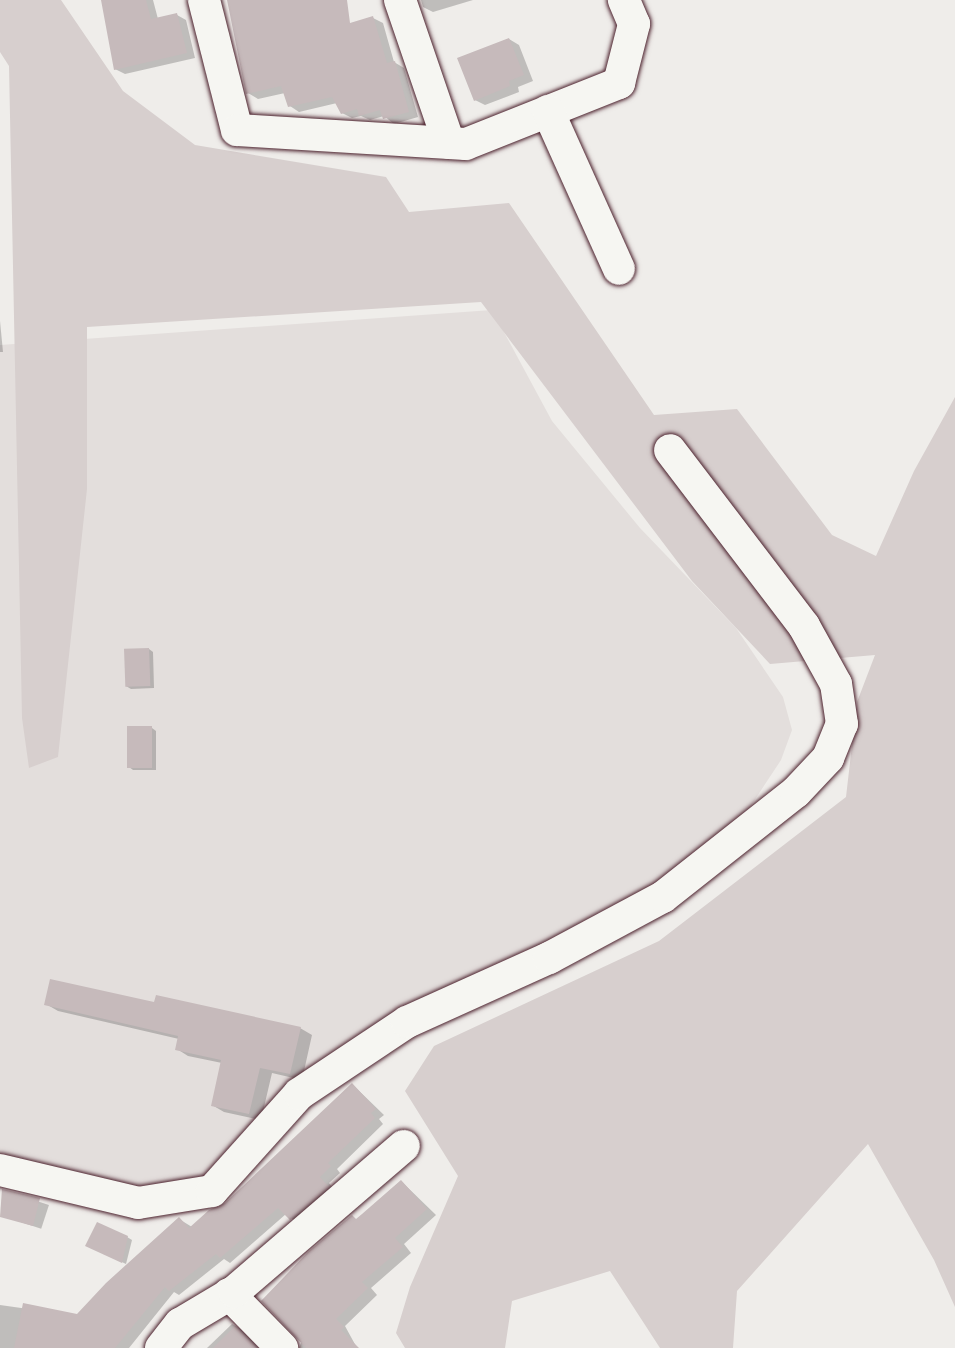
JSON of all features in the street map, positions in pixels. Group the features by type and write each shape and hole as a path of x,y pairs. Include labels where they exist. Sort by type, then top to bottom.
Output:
{"street":[{"path":"204,0 237,130 466,144 619,82 634,24 624,0"},
{"path":"400,0 450,143"},
{"path":"549,111 619,268"},
{"path":"0,1170 138,1203 212,1191 299,1094 407,1022 549,958 663,897 796,792 828,758 842,724 836,684 804,626 670,450"},
{"path":"161,1348 180,1324 229,1294 404,1146"},
{"path":"229,1294 282,1348"}],"shaded area":[{"path":"0,0 61,0 123,91 195,145 386,177 409,212 509,203 654,415 737,409 832,535 876,556 914,471 955,397 955,1307 934,1260 868,1144 737,1291 733,1348 660,1348 610,1271 512,1301 505,1348 405,1348 396,1333 410,1287 458,1176 405,1091 434,1046 659,941 846,797 857,702 875,655 770,664 692,581 481,302 87,327 87,489 58,757 29,768 22,718 9,66 0,52"},
{"path":"492,310 552,421 640,528 736,628 783,697 792,730 781,760 750,807 664,883 299,1093 212,1191 138,1203 0,1170 0,345"}],"building":[{"path":"101,0 146,0 151,19 177,13 187,53 114,70"},
{"path":"227,0 347,0 350,23 373,16 387,63 395,61 409,112 383,119 380,110 359,116 357,109 341,114 332,97 288,107 281,86 246,94"},
{"path":"509,38 524,75 509,81 510,86 474,101 457,58"},
{"path":"149,648 150,686 125,687 124,649"},
{"path":"127,726 152,726 152,768 127,768"},
{"path":"50,979 154,1002 156,995 301,1027 290,1074 260,1068 249,1114 211,1106 221,1060 175,1050 178,1036 44,1005"},
{"path":"352,1083 376,1109 371,1113 375,1118 328,1163 331,1166 320,1177 329,1187 290,1220 278,1208 220,1258 216,1254 169,1291 165,1287 115,1348 14,1348 23,1303 77,1314 106,1283 179,1217 189,1228 209,1210 225,1203"},
{"path":"401,1180 427,1209 395,1238 403,1247 362,1282 368,1288 336,1319 344,1327 341,1330 359,1348 306,1348 261,1301 308,1252 352,1215 356,1219"},
{"path":"2,1189 40,1198 33,1226 0,1217"},
{"path":"97,1222 128,1236 122,1263 85,1246"},
{"path":"235,1326 257,1348 213,1348"}]}
